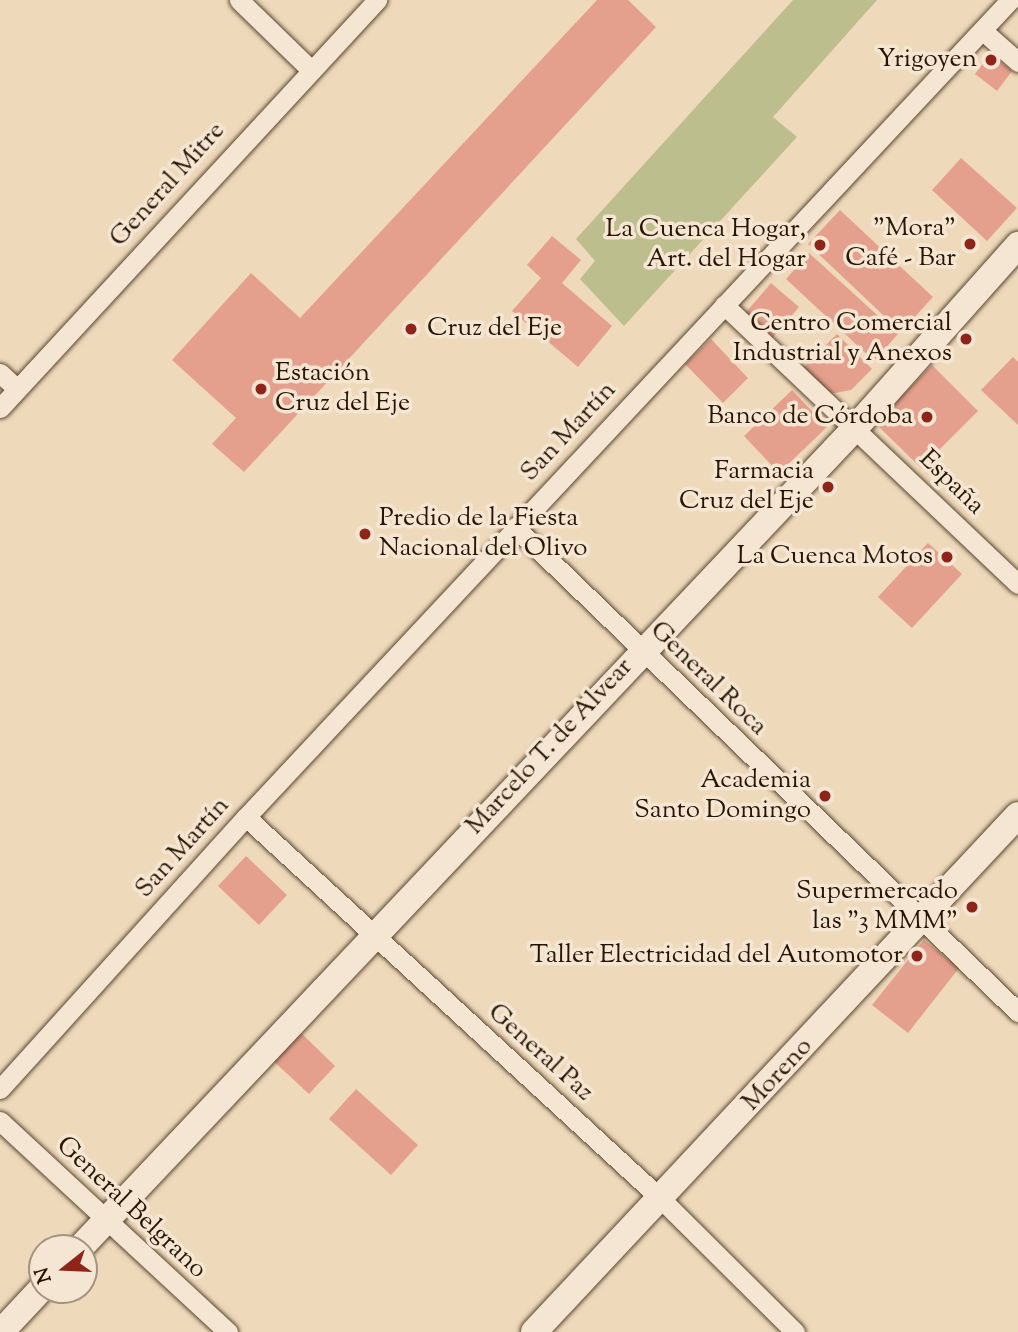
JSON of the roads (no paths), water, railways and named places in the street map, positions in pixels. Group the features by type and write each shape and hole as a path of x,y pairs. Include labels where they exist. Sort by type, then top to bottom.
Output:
{"street":[{"path":"239,0 310,69"},
{"name":"General Mitre","path":"0,408 310,69 377,0"},
{"name":"San Martín","path":"0,1090 246,817 515,527 984,31 1010,0"},
{"path":"984,31 1018,62"},
{"name":"Marcelo T. de Alvear","path":"93,1234 640,651 856,427 1018,245"},
{"name":"España","path":"724,305 856,427 1018,584"},
{"path":"0,373 17,389"},
{"name":"General Roca","path":"515,527 640,651 1018,1012"},
{"name":"Moreno","path":"534,1332 1018,816"},
{"name":"General Paz","path":"246,817 372,936 661,1199 795,1332"},
{"name":"General Belgrano","path":"0,1121 228,1332"},
{"path":"1,1332 28,1303"}],"place":[{"name":"Yrigoyen","path":"991,60"},
{"name":"\"Mora\" Café - Bar","path":"970,244"},
{"name":"La Cuenca Hogar, Art. del Hogar","path":"820,245"},
{"name":"Cruz del Eje","path":"411,329"},
{"name":"Centro Comercial Industrial y Anexos","path":"966,339"},
{"name":"Estación Cruz del Eje","path":"261,389"},
{"name":"Banco de Córdoba","path":"927,417"},
{"name":"Farmacia Cruz del Eje","path":"828,487"},
{"name":"Predio de la Fiesta Nacional del Olivo","path":"365,534"},
{"name":"La Cuenca Motos","path":"947,557"},
{"name":"Academia Santo Domingo","path":"825,796"},
{"name":"Supermercado las \"3 MMM\"","path":"972,907"},
{"name":"Taller Electricidad del Automotor","path":"917,956"}]}
